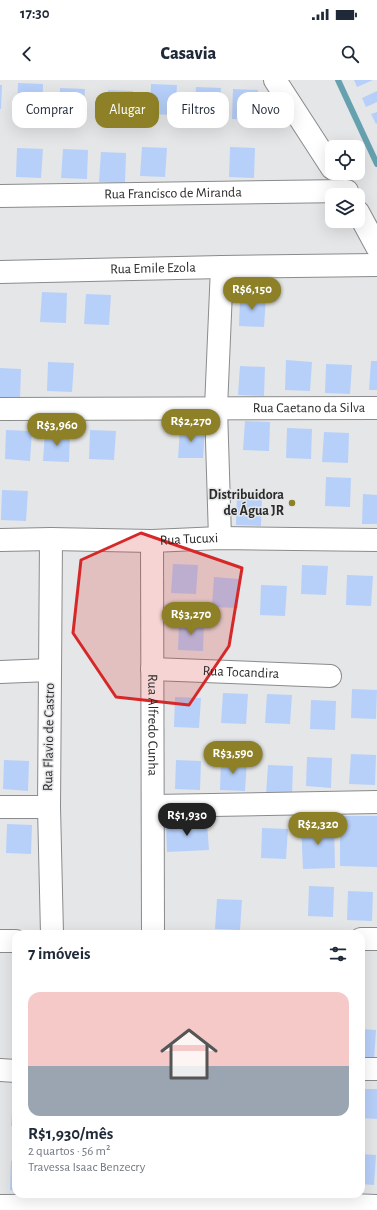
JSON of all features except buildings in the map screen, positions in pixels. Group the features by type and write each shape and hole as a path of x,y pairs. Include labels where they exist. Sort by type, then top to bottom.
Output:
{"street":[{"path":"275,80 325,157"},
{"name":"Rua Francisco de Miranda","path":"0,196 325,193"},
{"path":"365,225 377,247"},
{"name":"Rua Emile Ezola","path":"0,272 222,267 377,266"},
{"path":"220,538 216,408 222,267"},
{"name":"Rua Caetano da Silva","path":"0,409 377,408"},
{"name":"Rua Tucuxi","path":"0,540 152,540 220,538 377,540"},
{"name":"Rua Flavio de Castro","path":"51,539 49,807 52,930"},
{"name":"Rua Alfredo Cunha","path":"152,540 153,930"},
{"name":"Rua Tocandira","path":"152,669 330,676"},
{"path":"0,672 50,670"},
{"path":"153,806 377,802"},
{"path":"0,807 49,807"},
{"path":"365,938 377,939"},
{"path":"0,940 12,941"},
{"path":"365,1068 377,1069"},
{"path":"0,1070 12,1071"},
{"path":"0,1206 47,1200 156,1200 249,1206 377,1206"}],"highlighted area":[{"path":"141,533 242,568 229,646 189,705 116,697 73,633 81,560"}],"waterway":[{"path":"338,80 377,164"}],"place":[{"name":"Distribuidora de Água JR","path":"292,503"}]}
